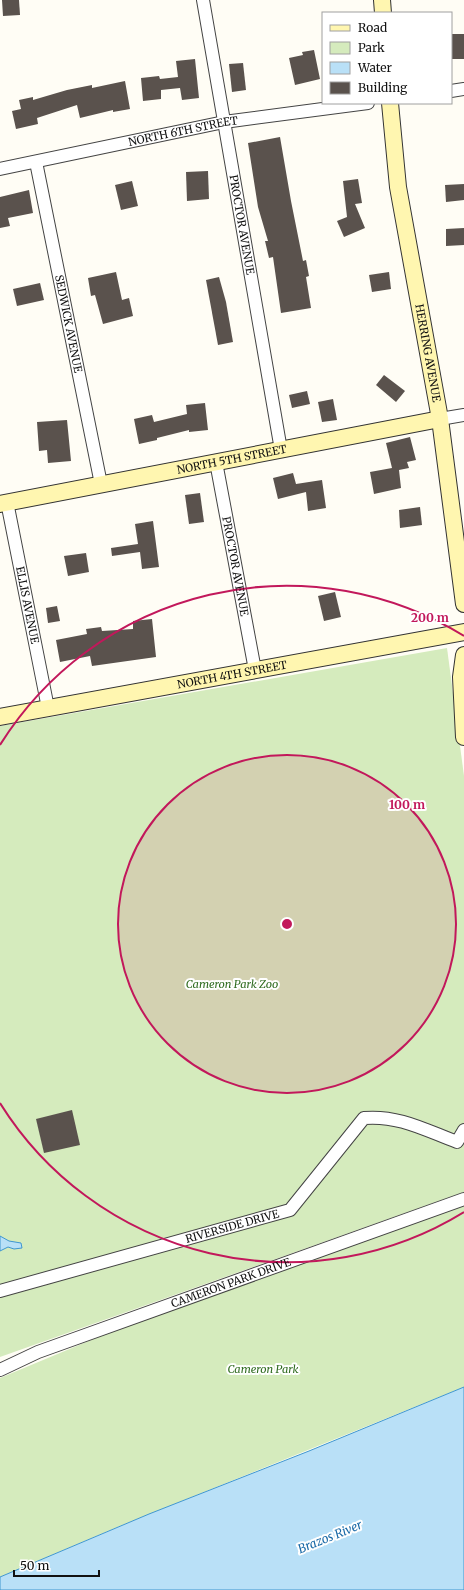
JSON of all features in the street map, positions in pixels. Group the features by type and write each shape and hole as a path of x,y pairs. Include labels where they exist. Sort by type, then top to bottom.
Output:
{"main road":[{"path":"382,0 383,12"},
{"name":"HERRING AVENUE","path":"390,104 398,187 440,419 464,604"},
{"name":"NORTH 5TH STREET","path":"4,503 440,419"},
{"name":"NORTH 4TH STREET","path":"0,717 464,632"},
{"path":"464,655 461,677 464,737"}],"street":[{"name":"PROCTOR AVENUE","path":"203,0 281,450"},
{"path":"452,91 464,89"},
{"name":"NORTH 6TH STREET","path":"0,169 224,122 360,104"},
{"name":"SEDWICK AVENUE","path":"36,162 101,484"},
{"name":"NORTH 5TH STREET","path":"440,419 464,415"},
{"name":"PROCTOR AVENUE","path":"216,462 255,670"},
{"name":"ELLIS AVENUE","path":"4,503 48,708"},
{"name":"RIVERSIDE DRIVE","path":"0,1291 290,1210 364,1118 382,1116 403,1121 457,1142 464,1130"},
{"name":"CAMERON PARK DRIVE","path":"0,1370 38,1352 464,1199"}],"green space":[{"name":"Cameron Park Zoo","path":"447,648 464,776 464,1192 0,1357 0,726"},
{"name":"Cameron Park","path":"464,1199 464,1387 120,1526 0,1577 0,1378 230,1282"}],"water":[{"path":"0,1236 9,1241 21,1243 22,1248 14,1249 8,1247 0,1251"},
{"name":"Brazos River","path":"464,1387 464,1590 0,1590 0,1577 149,1514 309,1451"}],"building":[{"path":"2,0 19,0 20,15 3,16"},
{"path":"452,34 464,34 464,59 452,59"},
{"path":"314,50 320,79 295,85 289,58 303,55 302,52"},
{"path":"195,59 199,98 182,100 180,88 161,90 161,99 143,101 141,78 159,76 160,79 178,77 176,61"},
{"path":"243,63 246,90 232,92 229,64"},
{"path":"125,81 130,109 113,112 113,110 80,118 77,105 37,118 38,124 16,129 12,111 21,109 19,100 33,97 33,100 67,90 92,85 92,88"},
{"path":"280,137 303,261 306,260 309,276 306,277 311,308 281,313 273,257 269,258 265,241 268,241 258,207 248,143"},
{"path":"208,171 209,199 187,201 186,172"},
{"path":"358,179 362,203 355,204 365,228 344,237 337,221 347,217 343,181"},
{"path":"132,181 138,206 121,210 115,185"},
{"path":"464,184 464,200 446,202 445,185"},
{"path":"29,190 33,213 8,218 10,226 0,228 0,197"},
{"path":"464,228 464,245 446,246 446,229"},
{"path":"116,272 122,300 129,298 133,316 103,324 95,295 91,296 88,278"},
{"path":"389,272 391,289 372,292 369,275"},
{"path":"219,277 226,302 233,342 218,345 206,280"},
{"path":"40,283 44,300 17,306 13,289"},
{"path":"384,375 405,391 396,402 376,385"},
{"path":"307,391 310,404 292,408 289,395"},
{"path":"333,399 337,420 322,422 318,402"},
{"path":"205,403 208,430 189,432 189,430 139,444 134,419 152,415 154,422 187,414 186,405"},
{"path":"67,420 71,461 48,463 47,450 39,451 37,422"},
{"path":"410,437 416,460 407,462 409,468 399,470 401,488 374,494 370,472 392,468 386,443"},
{"path":"293,473 296,484 322,480 326,508 308,511 306,492 278,499 273,478"},
{"path":"200,493 204,522 189,524 185,495"},
{"path":"420,507 422,525 400,528 399,510"},
{"path":"153,521 159,567 142,569 140,552 112,556 111,548 138,544 135,524"},
{"path":"86,553 89,572 68,576 64,556"},
{"path":"335,592 341,617 324,621 318,596"},
{"path":"57,606 60,621 48,623 46,608"},
{"path":"152,619 156,657 92,666 90,656 60,662 56,640 87,634 86,629 101,627 102,631 133,629 133,621"},
{"path":"72,1110 80,1145 44,1153 36,1119"}]}
